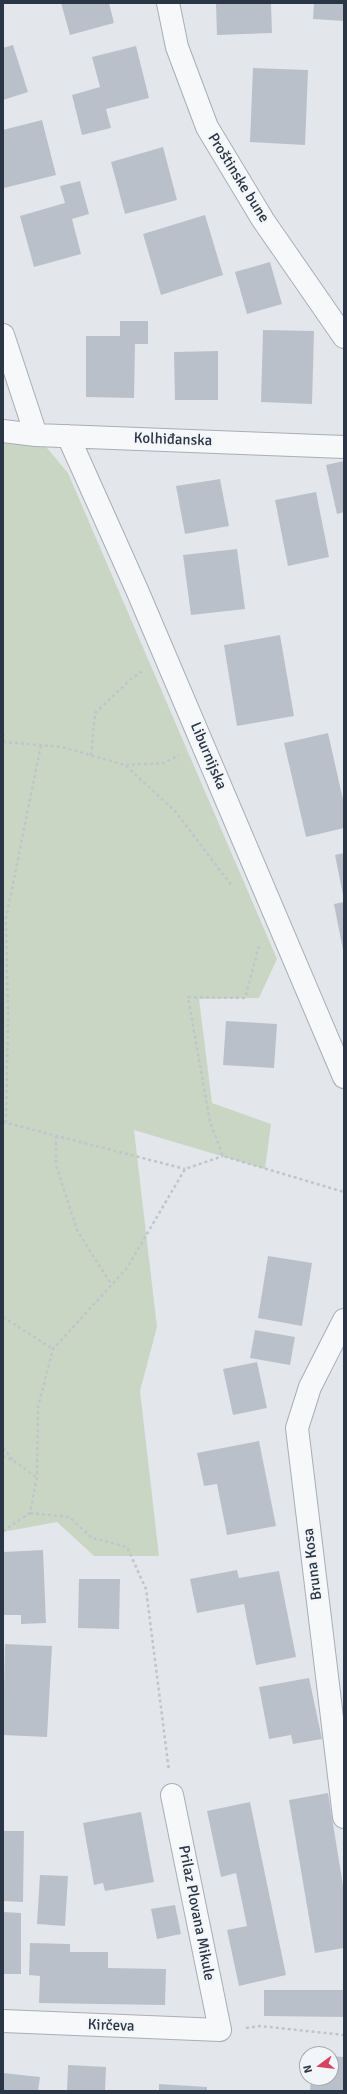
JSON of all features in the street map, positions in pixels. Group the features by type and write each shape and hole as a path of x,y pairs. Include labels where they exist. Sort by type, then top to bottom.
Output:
{"street":[{"name":"Proštinske bune","path":"168,3 177,47 207,127 263,220 344,337"},
{"path":"3,335 36,435"},
{"name":"Kolhiđanska","path":"3,430 36,435 344,447"},
{"name":"Liburnijska","path":"68,436 165,656 344,1076"},
{"name":"Bruna Kosa","path":"344,1320 310,1387 298,1428 344,1817"},
{"name":"Prilaz Plovana Mikule","path":"172,1795 220,2030"},
{"name":"Kirčeva","path":"3,2021 220,2030"}],"path":[{"path":"91,755 95,713 131,679 165,656"},
{"path":"3,727 4,742 62,747 125,765 164,763 202,742"},
{"path":"41,745 6,918 8,1019 4,1122 185,1169 223,1156 344,1192"},
{"path":"125,765 175,811 231,884 234,891"},
{"path":"223,1156 210,1122 188,997 246,998 259,947 256,940"},
{"path":"56,1136 56,1165 77,1230 111,1284"},
{"path":"30,1513 37,1477 38,1407 52,1349 127,1268 185,1169"},
{"path":"3,1317 52,1349"},
{"path":"3,1448 13,1460"},
{"path":"3,1456 13,1460 37,1477"},
{"path":"3,1531 30,1513 69,1517 92,1538 128,1547 146,1589 172,1795"},
{"path":"220,2030 260,2026 344,2035"}],"green space":[{"path":"3,433 36,435 68,473 277,959 259,998 199,999 212,1103 271,1124 265,1169 134,1130 157,1327 140,1391 159,1556 94,1556 57,1522 3,1532"}],"building":[{"path":"61,3 109,3 114,23 70,35"},
{"path":"216,3 271,3 272,33 217,35"},
{"path":"314,3 344,3 344,21 313,19"},
{"path":"13,45 28,92 3,100 3,48"},
{"path":"136,46 149,98 106,109 111,128 82,135 72,95 100,87 92,57"},
{"path":"253,68 308,70 305,145 250,142"},
{"path":"42,120 56,175 4,188 3,130"},
{"path":"163,147 177,200 125,214 111,162"},
{"path":"80,181 89,214 72,219 81,254 34,267 20,216 65,203 60,186"},
{"path":"205,215 223,275 161,295 143,234"},
{"path":"270,262 282,304 247,314 235,272"},
{"path":"120,321 148,321 148,344 135,344 134,398 86,397 86,336 120,336"},
{"path":"263,330 314,331 312,404 261,402"},
{"path":"218,351 218,400 175,400 174,352"},
{"path":"344,461 344,512 337,514 326,465"},
{"path":"220,479 229,526 185,534 176,486"},
{"path":"316,492 329,557 288,566 275,500"},
{"path":"237,549 245,609 191,615 183,555"},
{"path":"280,635 294,716 237,726 224,645"},
{"path":"328,733 344,804 344,828 306,837 284,743"},
{"path":"344,853 344,895 343,895 335,855"},
{"path":"344,902 344,950 343,950 334,904"},
{"path":"226,1021 277,1024 274,1068 223,1065"},
{"path":"268,1256 312,1263 302,1326 258,1318"},
{"path":"255,1330 295,1337 290,1365 250,1358"},
{"path":"257,1362 267,1408 233,1415 223,1369"},
{"path":"259,1441 276,1526 227,1535 217,1484 204,1486 197,1453"},
{"path":"43,1550 46,1623 21,1624 21,1615 3,1615 3,1552"},
{"path":"237,1570 239,1578 279,1571 296,1657 256,1665 244,1604 197,1613 190,1579"},
{"path":"79,1579 120,1579 119,1629 78,1628"},
{"path":"5,1644 52,1646 47,1737 3,1735"},
{"path":"309,1678 322,1739 293,1744 291,1735 269,1739 259,1687"},
{"path":"328,1793 344,1892 344,1948 315,1953 289,1800"},
{"path":"250,1802 286,1975 239,1986 227,1930 247,1926 236,1873 221,1877 207,1811"},
{"path":"141,1812 154,1882 105,1891 103,1883 94,1885 83,1823"},
{"path":"3,1831 24,1831 23,1902 3,1901"},
{"path":"40,1875 68,1876 65,1926 37,1924"},
{"path":"175,1905 181,1934 157,1939 151,1909"},
{"path":"3,1912 21,1913 21,1974 3,1974"},
{"path":"30,1943 70,1944 70,1952 108,1952 108,1968 166,1969 165,2005 39,2003 40,1976 29,1975"},
{"path":"264,1990 344,1990 344,2017 264,2016"},
{"path":"339,2057 344,2057 344,2091 310,2091 310,2086 339,2086"},
{"path":"68,2065 106,2067 105,2091 67,2091"},
{"path":"3,2073 40,2077 38,2091 3,2091"},
{"path":"159,2084 207,2087 207,2091 159,2091"}]}
